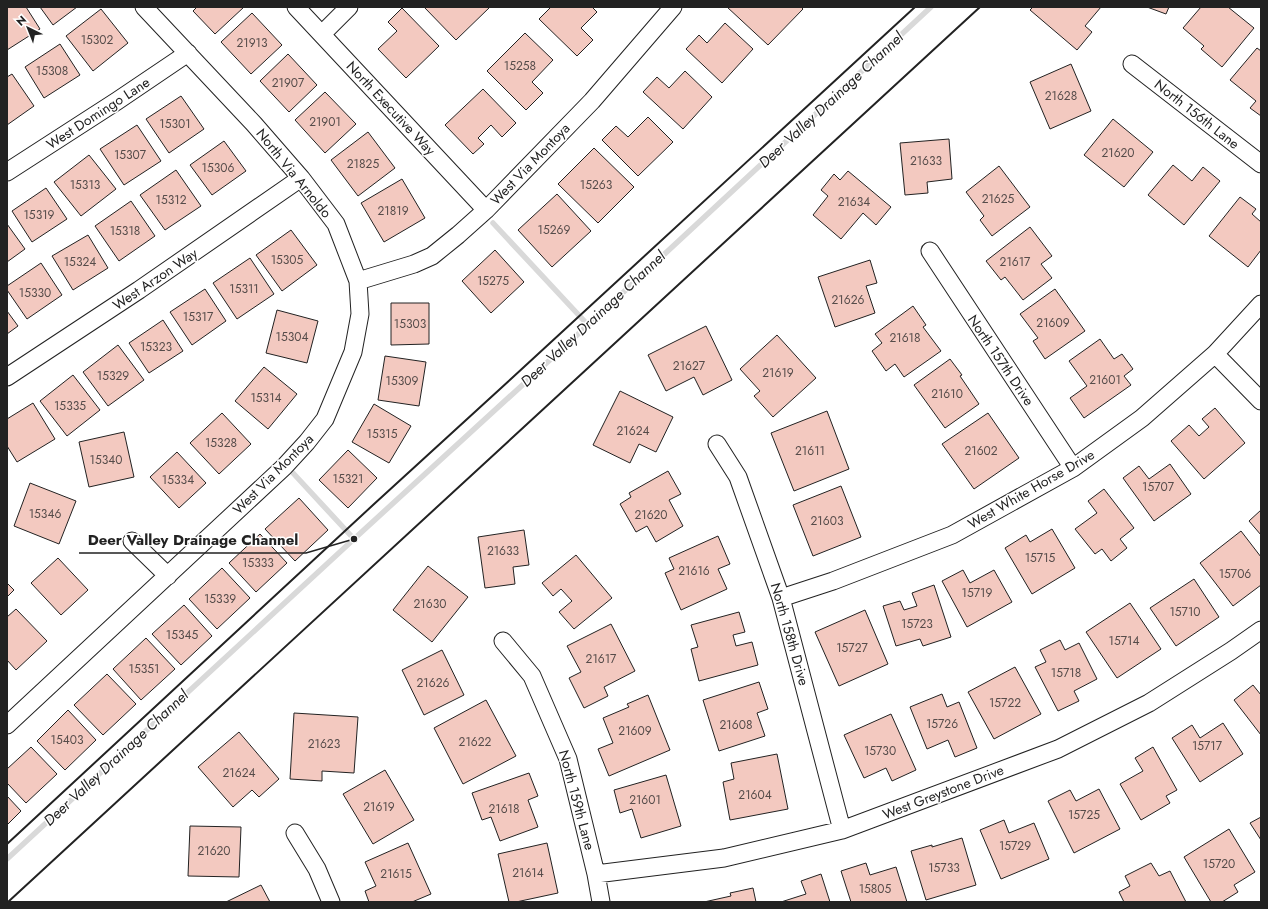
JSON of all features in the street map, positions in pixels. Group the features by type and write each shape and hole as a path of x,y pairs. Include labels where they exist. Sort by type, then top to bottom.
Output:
{"street":[{"name":"North Via Arnoldo","path":"144,7 302,178 336,224 358,281 360,314 353,352 324,419"},
{"name":"North Executive Way","path":"296,7 486,210"},
{"path":"322,34 349,7"},
{"name":"West Via Montoya","path":"358,281 414,264 432,256 458,235 486,210 592,101 673,7"},
{"name":"West Domingo Lane","path":"7,172 188,53"},
{"name":"North 156th Lane","path":"1132,64 1261,164"},
{"name":"West Arzon Way","path":"7,377 139,290 302,178"},
{"name":"North 157th Drive","path":"930,251 1073,468"},
{"name":"West White Horse Drive","path":"781,598 833,581 952,535 1073,468 1142,418 1215,354 1261,304"},
{"path":"1215,354 1261,402"},
{"name":"West Via Montoya","path":"7,724 284,467 308,442 324,419"},
{"name":"North 158th Drive","path":"717,444 738,477 781,598 842,830"},
{"path":"132,542 168,576"},
{"name":"West Greystone Drive","path":"596,874 724,858 842,830 1058,749 1149,703 1231,651 1261,630"},
{"name":"North 159th Lane","path":"503,641 532,676 568,759 596,874 601,902"},
{"path":"295,833 317,869 331,902"}],"building":[{"path":"7,7 26,7 40,29 7,50"},
{"path":"40,7 77,7 53,25"},
{"path":"197,7 244,7 215,34 193,11"},
{"path":"424,7 490,7 456,40"},
{"path":"551,7 592,7 597,12 581,28 593,40 577,56 539,19"},
{"path":"727,7 801,7 803,9 768,45"},
{"path":"1033,7 1101,7 1085,26 1092,32 1077,50 1030,10"},
{"path":"1147,7 1169,7 1166,14"},
{"path":"1201,7 1228,7 1254,28 1222,67 1201,49 1204,46 1183,28"},
{"path":"402,8 439,46 406,78 378,49 397,31 388,22"},
{"path":"101,9 128,43 93,71 66,36"},
{"path":"252,13 282,45 251,74 221,42"},
{"path":"725,23 753,49 722,83 686,49 699,35 707,43"},
{"path":"525,33 553,60 532,82 543,93 526,110 487,71"},
{"path":"60,44 80,75 44,98 25,67"},
{"path":"1257,48 1261,51 1261,116 1250,108 1256,101 1230,80"},
{"path":"288,54 317,85 289,112 260,81"},
{"path":"1071,64 1091,111 1050,129 1030,82"},
{"path":"685,71 712,97 683,129 643,92 657,77 669,88"},
{"path":"12,74 34,106 7,125 7,77"},
{"path":"483,89 516,123 502,137 491,125 478,138 484,144 473,154 445,125"},
{"path":"325,92 356,124 325,153 295,120"},
{"path":"181,96 204,129 169,153 146,119"},
{"path":"648,117 673,142 638,176 602,140 616,126 628,137"},
{"path":"1113,119 1153,152 1124,187 1084,155"},
{"path":"137,125 161,161 124,185 100,149"},
{"path":"368,132 395,168 358,196 331,160"},
{"path":"949,139 952,179 927,182 928,193 905,195 900,143"},
{"path":"224,141 246,171 212,195 190,165"},
{"path":"594,148 634,187 598,223 558,184"},
{"path":"89,155 116,189 81,216 54,182"},
{"path":"1173,165 1192,181 1203,167 1220,181 1184,225 1148,195"},
{"path":"999,166 1030,207 992,236 980,220 984,216 966,192"},
{"path":"176,170 201,206 165,230 140,195"},
{"path":"848,171 891,207 876,225 863,213 841,239 813,215 828,196 821,190 834,174 840,180"},
{"path":"402,179 425,218 384,242 361,203"},
{"path":"46,188 67,219 32,242 12,211"},
{"path":"557,194 591,231 552,267 518,230"},
{"path":"1240,197 1256,209 1252,214 1261,222 1261,250 1248,267 1209,236"},
{"path":"131,201 155,236 119,261 95,226"},
{"path":"7,224 25,249 7,262"},
{"path":"1030,227 1052,256 1041,264 1052,278 1023,300 1005,277 1001,280 986,261"},
{"path":"291,230 317,265 282,291 256,255"},
{"path":"88,235 108,268 73,290 52,256"},
{"path":"495,250 524,282 491,313 462,281"},
{"path":"250,258 274,294 237,319 213,283"},
{"path":"870,260 877,283 866,286 875,313 835,327 818,277"},
{"path":"41,263 62,295 27,319 7,290 7,286"},
{"path":"205,289 226,321 192,345 170,312"},
{"path":"1055,289 1085,331 1045,359 1033,341 1038,338 1020,314"},
{"path":"391,303 429,303 429,344 391,345"},
{"path":"913,306 926,325 923,327 941,351 904,377 895,364 886,371 872,351 882,343 875,334"},
{"path":"277,310 318,321 307,363 266,353"},
{"path":"7,311 18,326 7,334"},
{"path":"163,320 183,351 149,373 129,343"},
{"path":"706,326 732,380 703,395 694,377 666,391 648,355"},
{"path":"777,335 816,378 773,417 754,396 760,391 740,369"},
{"path":"1100,339 1114,359 1122,354 1133,369 1124,376 1131,385 1084,418 1070,398 1087,386 1069,361"},
{"path":"118,345 144,380 108,406 83,372"},
{"path":"385,356 426,362 419,406 378,400"},
{"path":"950,359 962,375 960,376 979,404 945,428 914,385"},
{"path":"264,367 297,394 268,429 235,401"},
{"path":"73,375 100,410 67,436 40,401"},
{"path":"620,391 673,417 656,452 639,444 630,463 593,445"},
{"path":"33,403 55,439 17,462 7,446 7,419"},
{"path":"374,404 411,426 389,463 352,442"},
{"path":"1215,408 1245,443 1204,479 1171,441 1189,425 1199,436 1209,427 1202,419"},
{"path":"827,411 849,469 794,491 771,433"},
{"path":"222,413 251,444 219,474 190,443"},
{"path":"988,413 1019,458 974,489 942,444"},
{"path":"124,432 134,477 89,487 79,442"},
{"path":"348,450 377,478 348,508 319,480"},
{"path":"177,452 206,483 179,508 150,477"},
{"path":"1170,464 1191,494 1154,521 1123,478 1139,466 1149,479"},
{"path":"668,471 681,494 669,500 683,526 656,542 647,526 636,532 620,504 631,497 629,493"},
{"path":"30,483 76,501 59,544 14,526"},
{"path":"841,486 861,537 813,556 793,505"},
{"path":"1104,489 1134,528 1120,539 1127,548 1111,561 1102,549 1095,554 1075,529 1097,513 1088,501"},
{"path":"299,498 328,530 295,561 265,529"},
{"path":"1261,510 1261,535 1249,521"},
{"path":"1052,529 1075,568 1032,594 1005,548 1026,535 1030,542"},
{"path":"524,530 529,565 513,567 515,584 485,588 478,537"},
{"path":"1241,531 1261,557 1261,585 1233,606 1200,563"},
{"path":"260,534 287,563 256,592 229,563"},
{"path":"718,536 730,564 718,569 727,589 681,610 665,573 674,569 669,558"},
{"path":"576,555 612,598 574,629 559,612 572,601 561,589 553,596 542,583"},
{"path":"58,558 88,590 61,615 31,583"},
{"path":"428,566 468,597 432,642 393,610"},
{"path":"222,568 250,598 217,629 189,599"},
{"path":"963,570 970,583 994,570 1012,602 967,627 942,581"},
{"path":"1194,579 1219,617 1176,646 1150,608"},
{"path":"7,583 14,590 7,597"},
{"path":"934,585 951,637 923,646 920,639 896,646 883,606 900,601 904,610 917,606 912,593"},
{"path":"1130,603 1161,649 1117,678 1086,632"},
{"path":"184,605 212,636 181,665 152,634"},
{"path":"16,609 47,641 16,670 7,660 7,617"},
{"path":"865,610 888,664 839,686 815,632"},
{"path":"739,612 745,632 733,635 736,646 752,642 758,665 699,681 691,649 698,647 691,625"},
{"path":"611,624 635,671 604,687 608,696 584,708 569,678 581,672 567,646"},
{"path":"146,638 175,669 141,700 113,669"},
{"path":"1060,640 1065,650 1079,643 1097,679 1074,691 1079,701 1058,711 1035,667 1046,662 1040,650"},
{"path":"442,650 464,695 424,715 402,670"},
{"path":"1015,667 1041,714 994,739 968,692"},
{"path":"107,674 136,704 103,735 74,705"},
{"path":"759,682 768,709 757,713 765,736 719,751 703,700"},
{"path":"1253,685 1261,695 1261,735 1234,700"},
{"path":"942,694 947,707 959,702 977,748 955,757 948,740 927,749 910,707"},
{"path":"648,695 670,750 609,776 598,749 613,743 603,718 629,707 627,704"},
{"path":"486,700 516,756 463,784 434,728"},
{"path":"68,710 96,740 65,770 37,741"},
{"path":"294,713 358,717 354,773 322,771 322,781 290,779"},
{"path":"891,714 916,770 892,781 886,768 864,778 844,735"},
{"path":"1223,723 1243,754 1200,782 1172,738 1192,725 1200,738"},
{"path":"239,732 279,779 259,797 252,790 233,807 198,767"},
{"path":"31,747 57,774 26,803 7,783 7,769"},
{"path":"1153,747 1177,790 1166,796 1170,803 1141,820 1120,784 1143,771 1135,758"},
{"path":"777,754 788,809 730,820 723,782 734,779 731,763"},
{"path":"385,770 414,820 373,844 343,794"},
{"path":"529,773 538,796 528,800 538,827 500,841 491,817 482,820 472,793"},
{"path":"666,775 681,826 641,838 632,809 620,813 614,790"},
{"path":"1099,789 1120,829 1074,853 1048,801 1070,790 1076,801"},
{"path":"7,796 21,811 7,825"},
{"path":"1261,817 1261,840 1250,823"},
{"path":"1004,820 1009,833 1034,823 1049,859 1001,879 980,830"},
{"path":"190,826 241,827 239,877 188,876"},
{"path":"1229,829 1255,872 1234,885 1238,892 1222,902 1211,902 1184,857"},
{"path":"962,838 976,885 926,900 911,851 932,845 932,847"},
{"path":"408,843 431,894 412,902 369,902 365,891 376,886 365,862"},
{"path":"547,843 558,893 516,902 509,902 498,854"},
{"path":"866,863 870,875 896,867 907,902 851,902 841,871"},
{"path":"1151,863 1159,876 1170,871 1186,902 1124,902 1119,892 1130,886 1125,876"},
{"path":"821,874 830,902 781,902 806,894 801,881"},
{"path":"261,885 270,902 226,902"},
{"path":"753,888 756,902 704,902 731,896 730,893"}],"waterway":[{"name":"Deer Valley Drainage Channel","path":"7,859 588,325 931,7"},
{"path":"493,223 588,325"},
{"path":"293,473 354,539"}],"wall":[{"path":"7,844 915,7"},
{"path":"8,902 980,7"}],"place":[{"name":"Deer Valley Drainage Channel","path":"354,539"}]}
